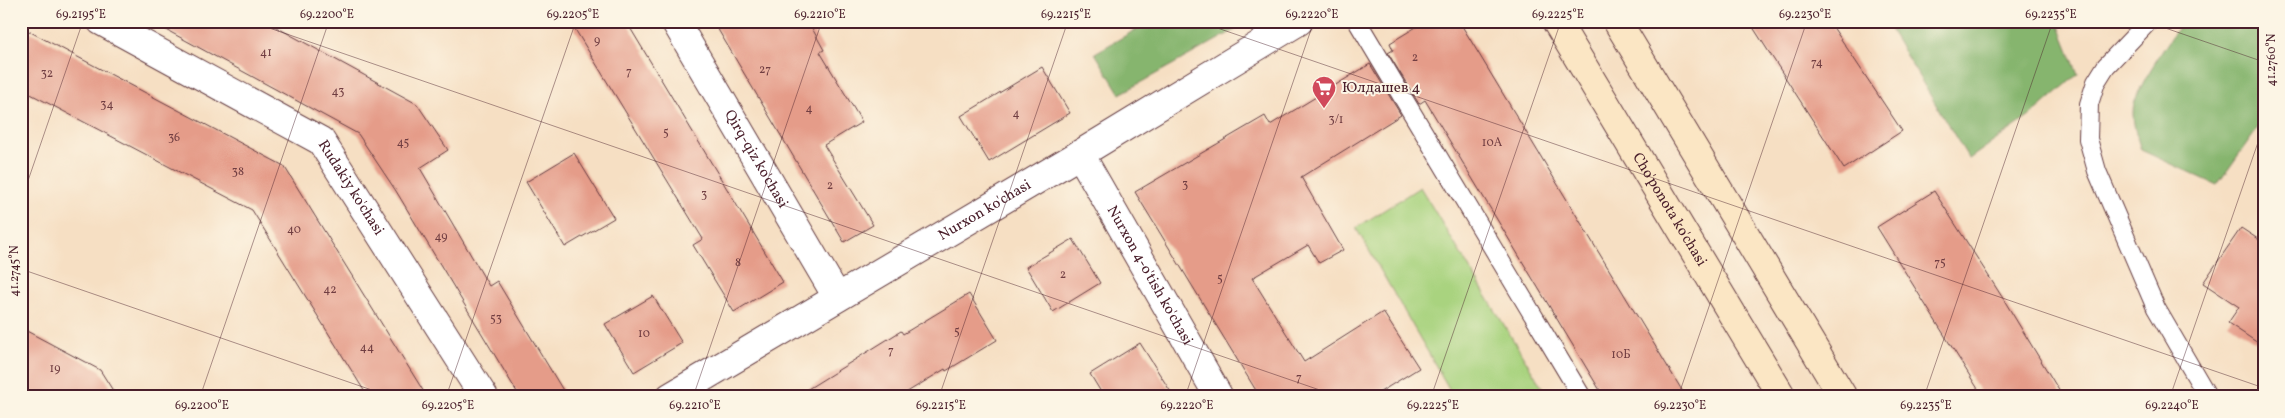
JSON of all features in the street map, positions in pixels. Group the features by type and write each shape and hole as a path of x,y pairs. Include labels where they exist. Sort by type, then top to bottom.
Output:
{"main road":[{"name":"Cho'ponota ko'chasi","path":"1556,21 1782,397"},
{"path":"1618,21 1843,397"}],"street":[{"name":"Rudakiy ko'chasi","path":"101,21 321,140 484,397"},
{"name":"Qirq-qiz ko'chasi","path":"675,21 837,297"},
{"name":"Nurxon ko'chasi","path":"670,397 1080,154 1299,21"},
{"name":"Nurxon 4-o'tish ko'chasi","path":"1080,154 1219,397"}],"lane":[{"path":"1357,21 1582,397"},
{"path":"2149,21 2106,66 2096,82 2089,104 2088,139 2097,171 2156,308 2208,397"}],"green space":[{"path":"1151,21 1251,21 1120,94 1095,53"},
{"path":"1885,21 2057,21 2078,74 2030,116 1969,159"},
{"path":"2182,21 2264,21 2264,119 2217,185 2141,150 2134,127 2133,112 2139,91"},
{"path":"1420,187 1548,397 1454,397 1356,228"}],"building":[{"path":"150,21 265,21 417,104 448,150 420,168 489,286 497,281 567,397 520,397 396,191 358,134"},
{"path":"570,21 626,21 783,282 734,312 693,245 703,239"},
{"path":"713,21 808,21 824,50 820,52 862,122 824,145 873,225 844,242"},
{"path":"1426,21 1459,21 1686,397 1604,397 1425,100 1419,104 1388,53 1393,50 1390,43"},
{"path":"1749,21 1829,21 1902,131 1844,169"},
{"path":"21,27 284,166 427,397 368,397 252,210 21,89"},
{"path":"1370,64 1401,115 1301,177 1343,250 1319,263 1308,245 1252,278 1304,362 1383,312 1419,368 1372,397 1260,397 1135,192 1265,116 1270,125"},
{"path":"1042,67 1070,113 989,162 961,116"},
{"path":"574,153 614,218 565,247 526,182"},
{"path":"1934,191 2063,397 1983,397 1877,227"},
{"path":"2241,228 2264,243 2264,347 2228,323 2239,307 2203,283"},
{"path":"1073,239 1100,283 1053,312 1026,267"},
{"path":"969,294 997,340 946,371 945,369 899,397 795,397 901,331 903,334"},
{"path":"653,296 682,343 634,372 605,324"},
{"path":"21,328 100,370 117,397 32,397 21,391"},
{"path":"1140,343 1174,397 1104,397 1090,374"}],"place":[{"name":"Юлдашев 4","path":"1324,109"}]}
